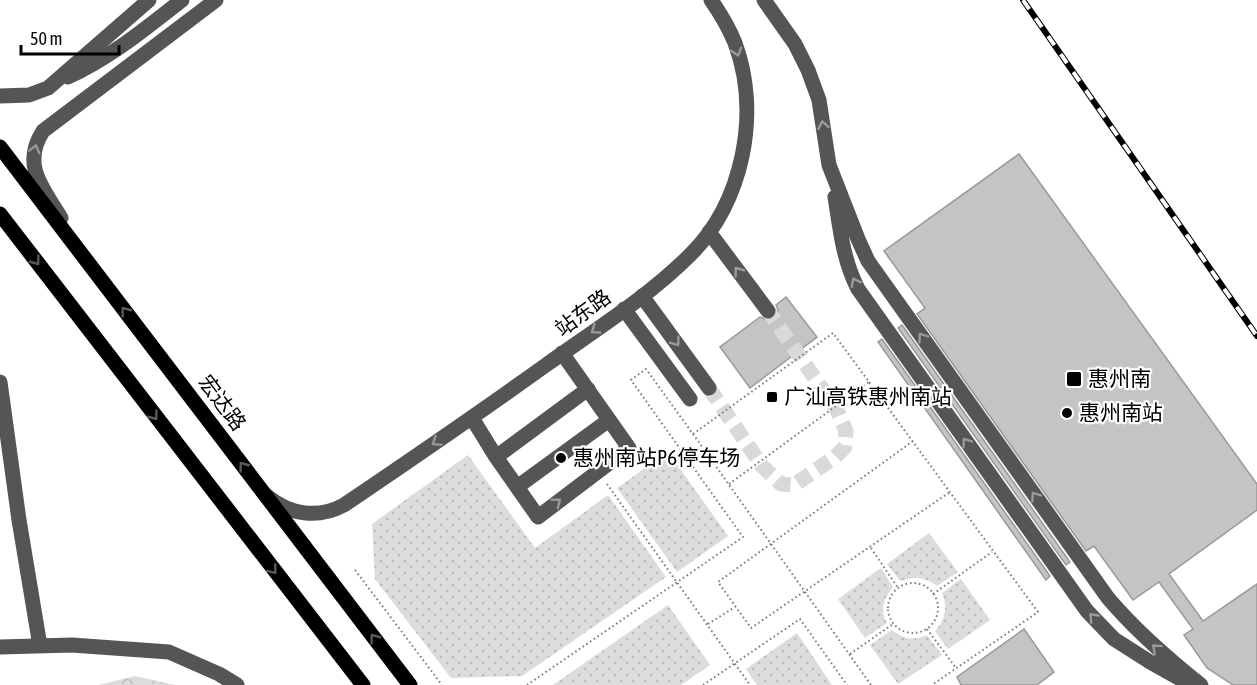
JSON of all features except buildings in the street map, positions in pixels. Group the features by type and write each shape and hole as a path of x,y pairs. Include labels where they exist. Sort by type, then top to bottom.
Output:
{"main road":[{"name":"宏达路","path":"0,147 410,685"},
{"path":"0,214 363,685"}],"street":[{"path":"0,96 29,96 48,88 149,0"},
{"path":"57,81 87,68 126,44 182,0"},
{"path":"71,240 63,221 37,179 34,170 33,152 39,137 48,125 216,0"},
{"name":"站东路","path":"261,489 288,509 310,514 332,511 472,418 642,296 691,255 724,208 738,172 746,135 746,97 740,60 735,42 711,0"},
{"path":"764,0 795,44 819,100 842,247 848,270 858,290 1087,611 1114,639 1192,685"},
{"path":"829,165 868,261 1101,588 1129,623 1157,650 1201,685"},
{"path":"709,232 768,311"},
{"path":"642,296 709,388"},
{"path":"624,309 690,399"},
{"path":"472,418 496,458 538,517 629,448 562,353"},
{"path":"0,382 19,520 40,646"},
{"path":"496,458 588,389"},
{"path":"517,487 609,420"},
{"path":"0,647 72,645 169,652 219,674 237,685"}],"path":[{"path":"693,434 833,333 1038,612 932,685"},
{"path":"527,685 743,537 631,380 646,369 871,685"},
{"path":"729,484 869,382"},
{"path":"913,441 718,582 735,607 751,628 950,492"},
{"path":"598,471 750,685"},
{"path":"870,548 898,588"},
{"path":"933,594 993,551"},
{"path":"355,570 442,685"},
{"path":"914,583 923,585 933,594 938,603 938,611 936,619 927,629 918,633 910,633 902,631 893,624 888,610 889,602 892,594 898,588 914,583"},
{"path":"708,624 735,607"},
{"path":"704,685 800,619 847,685"},
{"path":"850,654 893,624"},
{"path":"927,629 956,669"}],"green space":[{"path":"668,452 728,536 677,572 617,488"},
{"path":"468,455 535,548 608,495 666,577 522,676 451,678 375,579 372,524"},
{"path":"929,533 958,572 937,586 919,578 900,581 887,564"},
{"path":"881,568 893,587 887,595 883,609 887,623 865,638 838,599"},
{"path":"961,579 990,620 948,649 935,631 945,614 942,593"},
{"path":"668,605 710,665 681,685 553,685"},
{"path":"892,630 909,638 927,635 942,655 898,684 870,645"},
{"path":"797,633 832,685 757,685 746,669"},
{"path":"135,676 175,685 98,685"}],"tunnel":[{"path":"709,388 762,466 781,484 794,485 835,457 845,447 846,431 837,410 768,311"}],"railway":[{"path":"1023,0 1257,336"}],"place":[{"name":"惠州南","path":"1074,379"},
{"name":"广汕高铁惠州南站","path":"772,397"},
{"name":"惠州南站","path":"1067,413"},
{"name":"惠州南站P6停车场","path":"561,458"}]}
